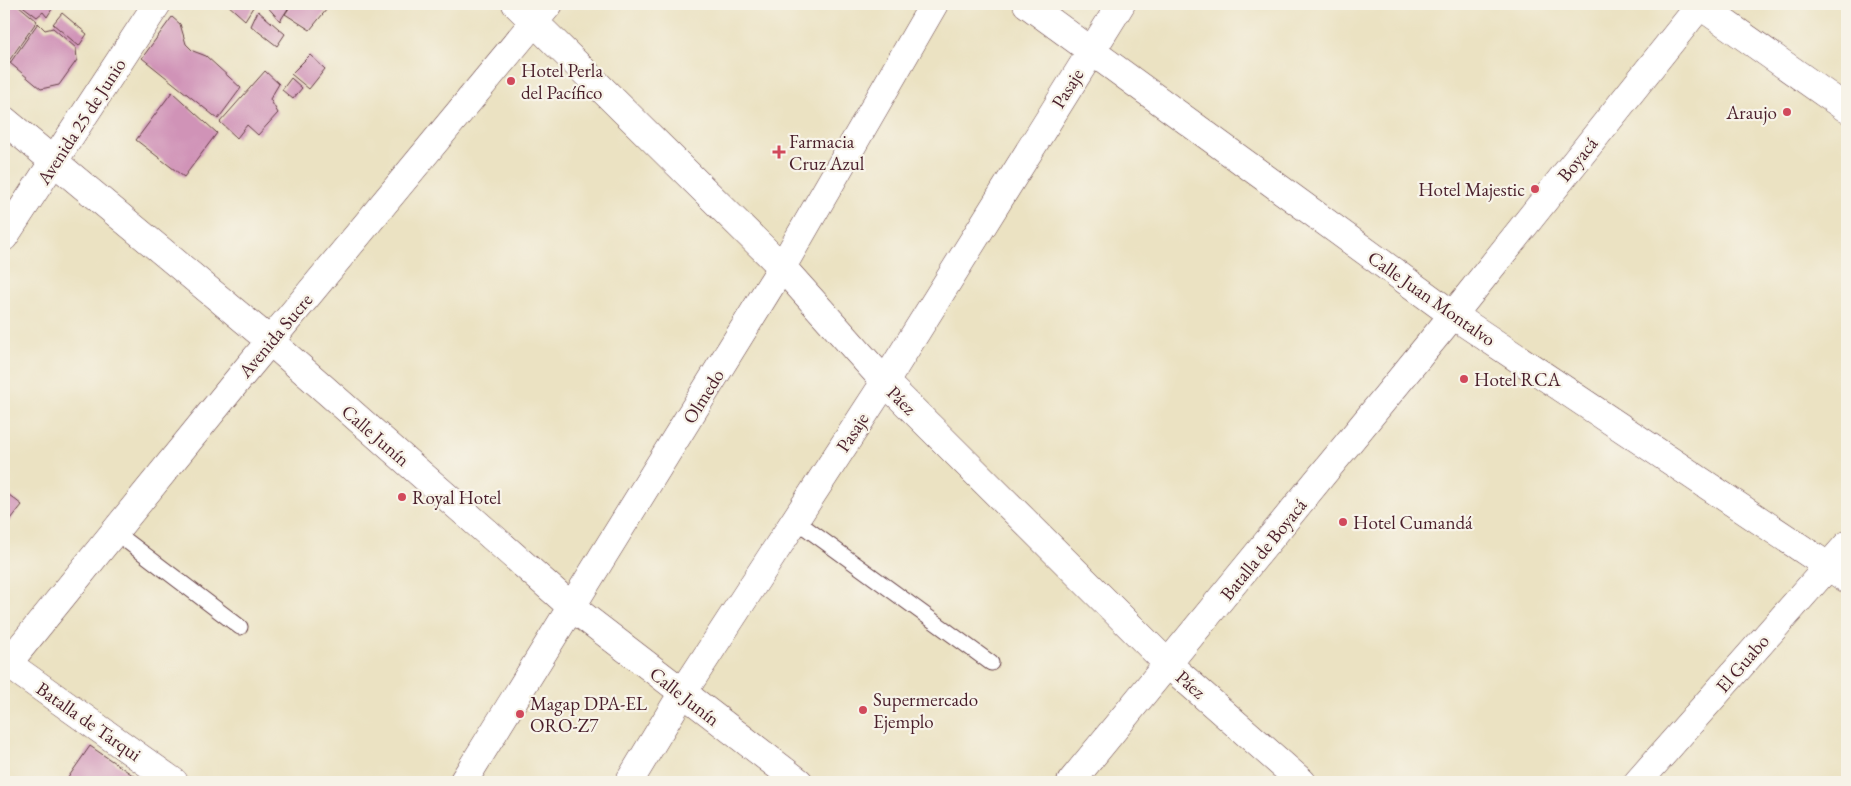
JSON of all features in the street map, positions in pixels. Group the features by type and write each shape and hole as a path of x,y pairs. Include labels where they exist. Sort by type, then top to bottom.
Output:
{"street":[{"name":"Avenida 25 de Junio","path":"4,237 157,4"},
{"name":"Olmedo","path":"462,782 573,608 782,267 934,4"},
{"name":"Calle Juan Montalvo","path":"1027,4 1453,315 1838,572"},
{"name":"Pasaje","path":"629,782 682,694 885,382 1121,4"},
{"path":"1699,4 1847,109"},
{"name":"Boyacá","path":"1453,315 1699,4"},
{"name":"Páez","path":"534,10 782,267 885,382 1169,665 1302,782"},
{"name":"Avenida Sucre","path":"5,664 270,341 534,10"},
{"name":"Calle Junín","path":"4,120 270,341 573,608 682,694 799,782"},
{"name":"Batalla de Boyacá","path":"1071,782 1169,665 1453,315"},
{"name":"El Guabo","path":"1638,782 1838,572 1847,545"},
{"name":"Batalla de Tarqui","path":"5,664 174,782"}],"lane":[{"path":"795,520 991,663"},
{"path":"115,532 240,627"}],"building":[{"path":"4,4 19,4 37,21 6,65"},
{"path":"20,4 52,4 54,6 47,17 43,12 37,17"},
{"path":"227,4 255,4 245,20"},
{"path":"265,4 291,4 280,21"},
{"path":"292,4 331,4 310,30 285,14"},
{"path":"258,11 285,34 277,46 251,26"},
{"path":"62,13 87,34 79,46 53,24"},
{"path":"172,17 180,24 186,44 193,51 206,56 241,88 218,119 142,58"},
{"path":"38,23 45,30 53,28 76,48 77,60 59,85 41,89 10,63"},
{"path":"310,55 325,69 309,89 291,74"},
{"path":"265,71 279,84 270,99 278,113 258,135 247,125 237,138 220,122"},
{"path":"291,78 302,88 293,99 282,90"},
{"path":"172,92 217,133 184,177 136,140"},
{"path":"4,491 22,505 4,528"},
{"path":"90,746 140,780 138,782 65,782"}],"place":[{"name":"Hotel Perla del Pacífico","path":"511,81"},
{"name":"Araujo","path":"1787,112"},
{"name":"Farmacia Cruz Azul","path":"779,152"},
{"name":"Hotel Majestic","path":"1535,189"},
{"name":"Hotel RCA","path":"1464,379"},
{"name":"Royal Hotel","path":"402,497"},
{"name":"Hotel Cumandá","path":"1343,522"},
{"name":"Supermercado Ejemplo","path":"863,710"},
{"name":"Magap DPA-EL ORO-Z7","path":"520,714"}]}
